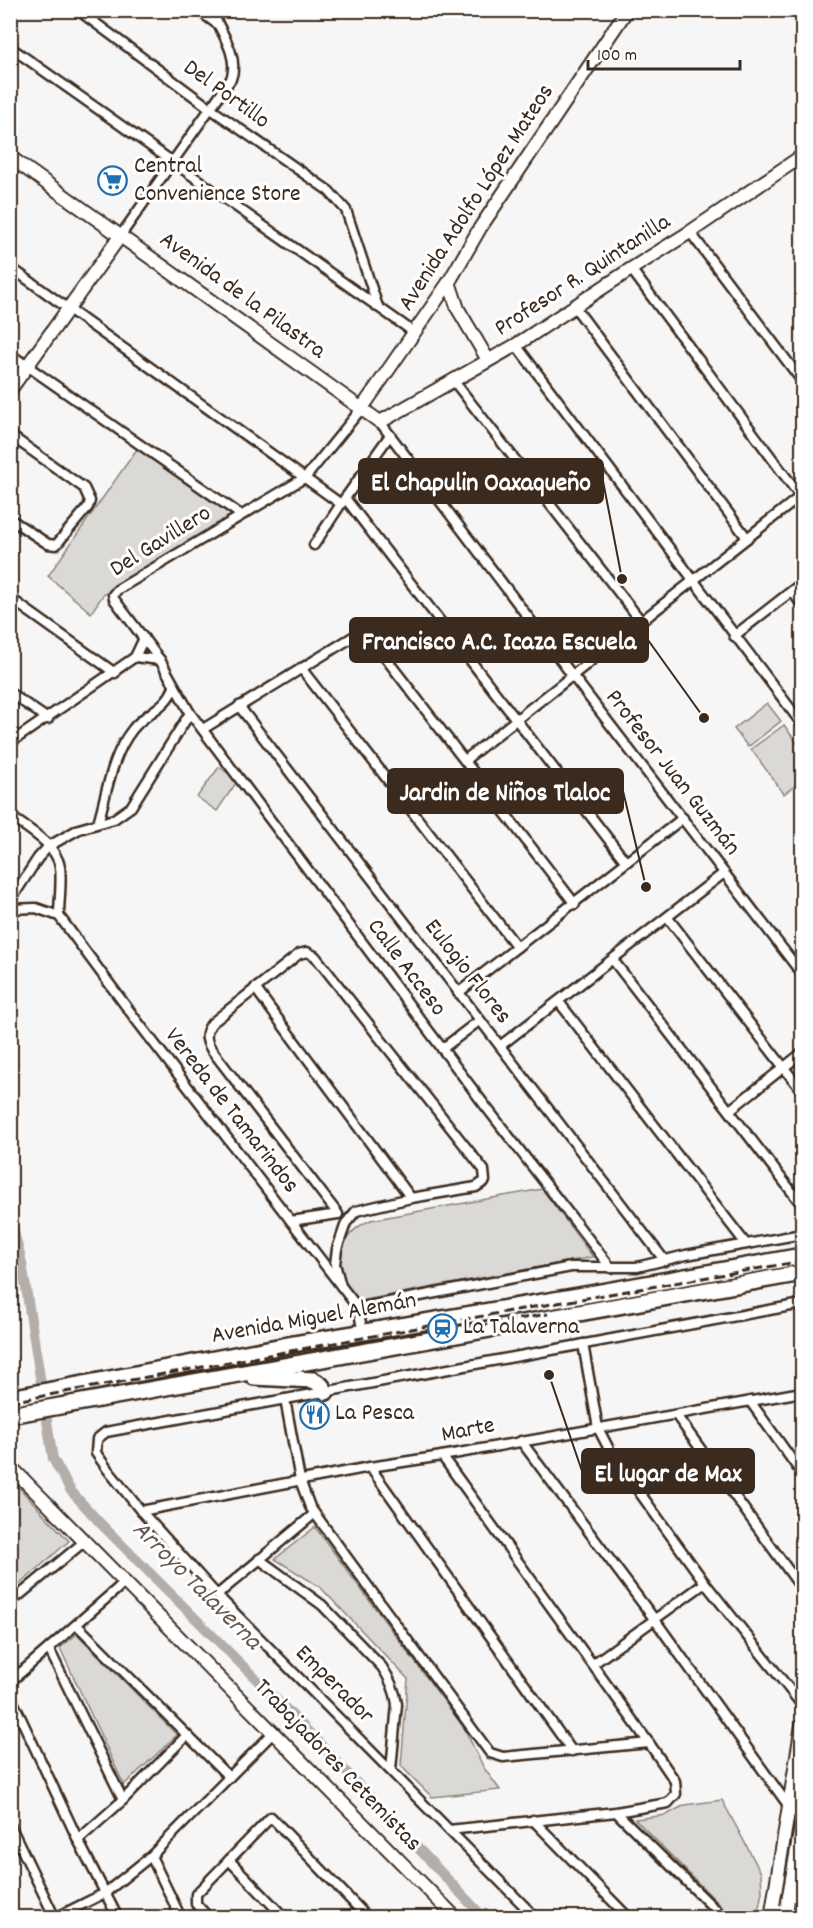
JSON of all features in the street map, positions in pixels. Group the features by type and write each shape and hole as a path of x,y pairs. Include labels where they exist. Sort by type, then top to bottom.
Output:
{"highway":[{"name":"Avenida Miguel Alemán","path":"15,1397 293,1344 363,1334 802,1256"},
{"name":"Avenida Miguel Alemán","path":"17,1414 802,1273"},
{"path":"242,1374 252,1377 313,1380 326,1392"}],"street":[{"name":"Del Portillo","path":"78,10 211,109 329,191 341,204 355,235 378,307"},
{"path":"198,10 217,24"},
{"path":"10,390 231,79 234,66 231,54 211,10"},
{"name":"Avenida Adolfo López Mateos","path":"362,408 449,282 480,228 627,10"},
{"path":"10,47 415,333"},
{"name":"Profesor R. Quintanilla","path":"380,422 516,345 802,156"},
{"name":"Avenida de la Pilastra","path":"10,157 380,422"},
{"path":"690,232 802,381"},
{"path":"10,267 343,501 626,862"},
{"path":"465,760 801,495 631,268"},
{"path":"449,282 458,309 488,360"},
{"path":"574,306 747,538"},
{"path":"516,345 802,724"},
{"path":"10,354 241,515"},
{"path":"453,380 641,621"},
{"name":"Del Gavillero","path":"174,687 160,660 116,604 113,595 115,592 306,477 362,408"},
{"name":"Profesor Juan Guzmán","path":"380,422 802,974"},
{"path":"10,435 84,488 90,501 88,507 60,543 52,546 10,519"},
{"path":"314,545 390,435"},
{"path":"734,636 802,583"},
{"path":"792,591 802,605"},
{"path":"10,598 115,673"},
{"path":"203,729 364,630 575,903"},
{"path":"10,743 115,673 135,657 144,638"},
{"path":"135,657 160,660"},
{"path":"300,668 516,947"},
{"path":"98,823 121,746 133,728 164,704 171,696 174,687"},
{"name":"Calle Acceso","path":"174,687 190,713 442,1049 611,1268"},
{"path":"10,693 48,719"},
{"name":"Eulogio Flores","path":"239,706 665,1261"},
{"path":"10,901 38,858 49,846 79,829 114,819 136,802 190,713"},
{"path":"10,816 49,846 60,867 59,916 36,908 10,909"},
{"path":"459,993 683,818"},
{"path":"500,1046 724,873"},
{"name":"Vereda de Tamarindos","path":"59,916 358,1308 363,1334"},
{"path":"668,918 802,1091"},
{"path":"291,1221 338,1214 211,1049 206,1038 207,1029 212,1023 299,954 307,952 315,956 484,1170 485,1180 476,1187 411,1198 356,1211 346,1222 337,1249 335,1264 341,1286"},
{"path":"613,960 802,1205"},
{"path":"255,988 411,1198"},
{"path":"559,1002 746,1244"},
{"path":"442,1049 480,1020"},
{"path":"730,1110 802,1053"},
{"path":"358,1308 571,1267 637,1267 802,1234"},
{"path":"649,1743 503,1757 494,1755 486,1748 314,1514 300,1480 285,1399 802,1304"},
{"path":"584,1344 598,1428 611,1453 705,1583 802,1705"},
{"name":"Marte","path":"141,1511 370,1467 802,1392"},
{"name":"Emperador","path":"285,1399 106,1432 100,1435 96,1443 96,1453 141,1511 217,1595 536,1917"},
{"path":"750,1401 802,1474"},
{"path":"676,1415 802,1589"},
{"path":"521,1441 655,1620 788,1805 802,1819 790,1916 771,1912 788,1805 802,1725"},
{"path":"442,1456 649,1743 675,1781 676,1794 668,1803 616,1812 449,1830"},
{"name":"Trabajadores Cetemistas","path":"10,1466 456,1917"},
{"path":"370,1467 572,1751"},
{"path":"217,1595 314,1514"},
{"path":"10,1603 85,1541"},
{"path":"259,1559 322,1605 382,1667 396,1695 397,1704 391,1770"},
{"path":"10,1682 125,1582"},
{"path":"593,1664 705,1583"},
{"path":"77,1624 229,1777"},
{"path":"49,1649 123,1800"},
{"path":"10,1695 78,1840 118,1917"},
{"path":"10,1825 55,1917 105,1893 151,1856 274,1732"},
{"path":"78,1840 123,1800 186,1736"},
{"path":"616,1812 724,1917"},
{"path":"209,1917 194,1901 196,1894 271,1817 368,1917"},
{"path":"533,1820 629,1917"},
{"path":"151,1856 181,1917"},
{"path":"230,1860 285,1917"}],"shaded area":[{"path":"137,449 235,517 103,595 91,613 48,576"},
{"path":"767,703 781,721 748,747 734,729"},
{"path":"784,725 802,750 802,780 784,794 751,749"},
{"path":"219,767 238,780 217,811 197,797"},
{"path":"542,1189 593,1257 359,1301 344,1279 341,1268 343,1246 358,1227 371,1220"},
{"path":"10,1478 69,1541 11,1592 10,1592"},
{"path":"315,1527 464,1728 484,1768 500,1790 432,1797 401,1766 408,1679 320,1587 275,1559"},
{"path":"77,1634 177,1735 124,1785 60,1648"},
{"path":"722,1800 761,1873 762,1892 757,1917 732,1917 635,1819 666,1815 685,1805"}],"waterway":[{"name":"Arroyo Talaverna","path":"10,1216 22,1263 53,1459 71,1491 100,1523 300,1723 484,1918"}],"railway":[{"path":"10,1402 505,1312 802,1261"},
{"path":"465,1328 548,1314"}],"place":[{"name":"Central Convenience Store","path":"113,181"},
{"name":"El Chapulin Oaxaqueño","path":"622,579"},
{"name":"Francisco A.C. Icaza Escuela","path":"704,718"},
{"name":"Jardin de Niños Tlaloc","path":"646,887"},
{"name":"La Talaverna","path":"442,1328"},
{"name":"El lugar de Max","path":"549,1375"},
{"name":"La Pesca","path":"314,1414"}]}
